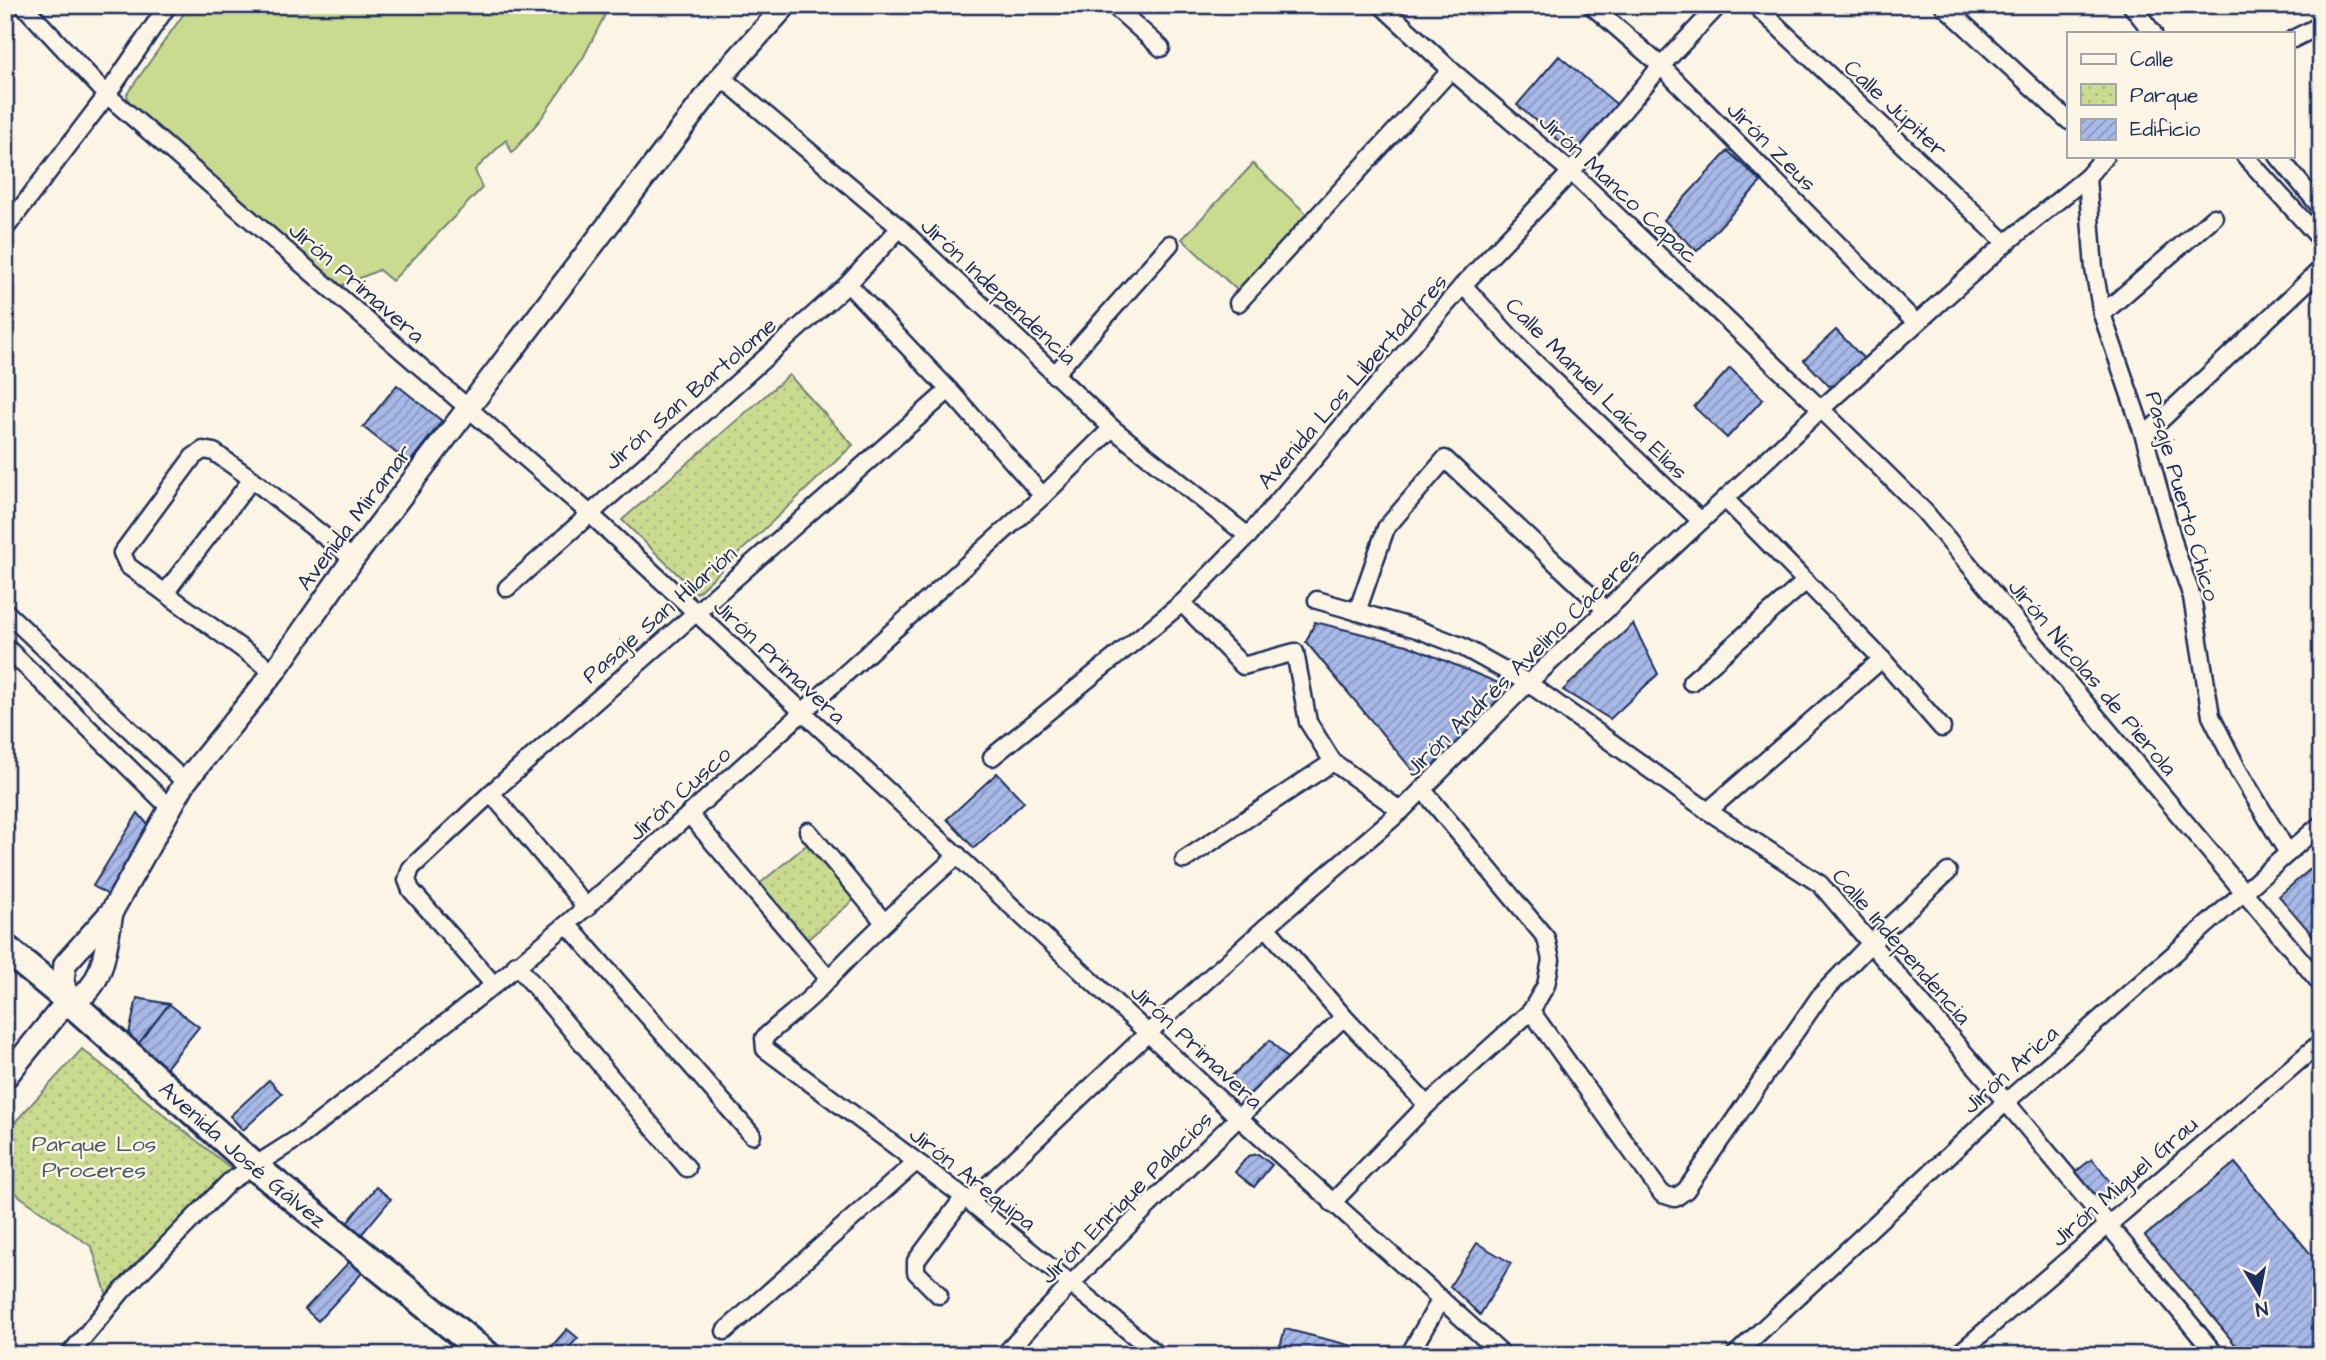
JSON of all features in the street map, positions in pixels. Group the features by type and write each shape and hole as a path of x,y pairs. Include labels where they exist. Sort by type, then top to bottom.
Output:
{"main road":[{"name":"Avenida José Gálvez","path":"5,948 254,1166 487,1355"}],"street":[{"name":"Jirón Primavera","path":"23,5 107,95 589,513 1238,1117 1503,1355"},
{"path":"5,229 107,95 168,5"},
{"name":"Avenida Miramar","path":"63,996 65,964 112,911 185,782 274,672 353,559 721,78 786,5"},
{"path":"1113,5 1161,48"},
{"name":"Jirón Manco Capac","path":"1381,5 1451,70 1571,172 1821,409"},
{"name":"Jirón Zeus","path":"1591,5 1661,66 1916,323"},
{"name":"Avenida Los Libertadores","path":"992,757 1182,603 1248,536 1463,285 1571,172 1661,66 1719,5"},
{"name":"Calle Júpiter","path":"1755,5 2006,243"},
{"path":"1943,5 2067,119"},
{"path":"2131,5 2152,32"},
{"path":"2294,38 2321,25"},
{"path":"1238,303 1451,70"},
{"name":"Jirón Independencia","path":"721,78 900,228 1112,428 1248,536"},
{"name":"Jirón Andrés Avelino Cáceres","path":"939,1295 916,1272 916,1261 967,1200 1266,927 1401,811 1528,683 1821,409 2006,243 2087,177 2103,158"},
{"path":"2247,158 2321,240"},
{"path":"2280,158 2321,208"},
{"name":"Pasaje Puerto Chico","path":"2087,177 2094,270 2102,314 2144,436 2175,548 2192,597 2211,716 2238,770 2288,853"},
{"path":"2102,314 2214,217"},
{"name":"Jirón San Bartolome","path":"507,588 848,284 900,228"},
{"path":"1054,375 1170,244"},
{"path":"2144,436 2321,269"},
{"path":"848,284 949,390 1043,496"},
{"name":"Calle Manuel Laica Elias","path":"1463,285 1524,352 1701,521"},
{"name":"Pasaje San Hilarión","path":"494,985 411,890 407,880 411,868 491,793 949,390"},
{"name":"Jirón Nicolas de Pierola","path":"1821,409 1924,511 2321,984"},
{"name":"Jirón Cusco","path":"69,1355 122,1291 229,1182 303,1135 587,908 1043,496 1112,428"},
{"path":"274,672 128,566 122,553 193,457 203,450 214,452 252,479 353,559"},
{"path":"1357,612 1386,528 1445,459 1606,610"},
{"path":"165,593 252,479"},
{"path":"1726,500 1882,659 1942,728"},
{"path":"1690,682 1806,581"},
{"name":"Calle Independencia","path":"1317,600 1417,629 1461,646 1528,683 1708,811 1820,884 1872,942 2216,1355"},
{"path":"1182,603 1243,666 1295,652 1308,722 1333,762 1401,811"},
{"path":"5,611 185,782"},
{"path":"5,646 170,808"},
{"path":"1708,811 1882,659"},
{"path":"1184,860 1333,762"},
{"path":"1332,1203 1427,1105 1531,1011 1546,985 1551,960 1546,938 1423,790"},
{"path":"491,793 587,908"},
{"path":"689,814 828,978 884,922 958,855"},
{"name":"Jirón Arica","path":"1735,1355 2006,1102 2321,824"},
{"path":"808,831 884,922"},
{"path":"1531,1011 1662,1194 1675,1198 1686,1190 1821,996 1872,942 1948,872"},
{"path":"5,1078 63,996 82,995 94,984 112,911"},
{"path":"567,924 752,1135"},
{"path":"1266,927 1344,1017 1427,1105"},
{"path":"516,964 687,1168"},
{"name":"Jirón Arequipa","path":"828,978 821,988 764,1038 765,1049 967,1200 1158,1355"},
{"name":"Jirón Enrique Palacios","path":"1004,1355 1070,1283 1344,1017"},
{"name":"Jirón Miguel Grau","path":"1957,1355 2321,1042"},
{"path":"725,1331 916,1162"},
{"path":"1409,1355 1441,1299"}],"green space":[{"path":"190,5 610,5 583,58 540,120 512,153 506,140 475,170 482,188 392,281 379,270 341,286 130,112 127,94"},
{"path":"1253,164 1307,214 1237,290 1182,239"},
{"path":"789,375 853,445 697,593 622,520"},
{"path":"809,843 857,897 807,940 758,885"},
{"name":"Parque Los Proceres","path":"82,1049 232,1169 107,1296 92,1247 5,1186 5,1133"}],"building":[{"path":"1559,56 1620,107 1586,147 1570,150 1517,105"},
{"path":"1728,151 1761,182 1697,251 1664,220"},
{"path":"1836,330 1867,362 1842,385 1829,386 1804,360"},
{"path":"1730,368 1763,399 1727,438 1694,407"},
{"path":"397,385 442,421 409,463 363,427"},
{"path":"1315,622 1407,645 1508,687 1510,698 1419,778 1306,642"},
{"path":"1633,624 1658,674 1610,719 1563,690"},
{"path":"997,773 1024,802 974,848 947,819"},
{"path":"138,813 150,827 108,895 93,886"},
{"path":"5,820 13,827 5,836"},
{"path":"2321,860 2321,945 2279,896"},
{"path":"137,998 169,1004 137,1046 128,1038"},
{"path":"169,1004 199,1027 166,1068 137,1046"},
{"path":"1270,1040 1288,1059 1252,1094 1237,1092 1226,1081"},
{"path":"269,1080 282,1094 243,1130 230,1116"},
{"path":"1258,1154 1272,1165 1254,1187 1235,1172 1248,1156"},
{"path":"2092,1159 2118,1192 2106,1202 2094,1201 2073,1174"},
{"path":"2235,1163 2318,1263 2321,1260 2321,1355 2244,1355 2145,1236"},
{"path":"376,1187 391,1199 361,1235 347,1223"},
{"path":"1477,1243 1511,1263 1480,1315 1450,1286"},
{"path":"349,1262 362,1273 318,1321 305,1309"},
{"path":"567,1329 578,1338 562,1355 544,1355"},
{"path":"1285,1329 1389,1355 1278,1353"}]}
